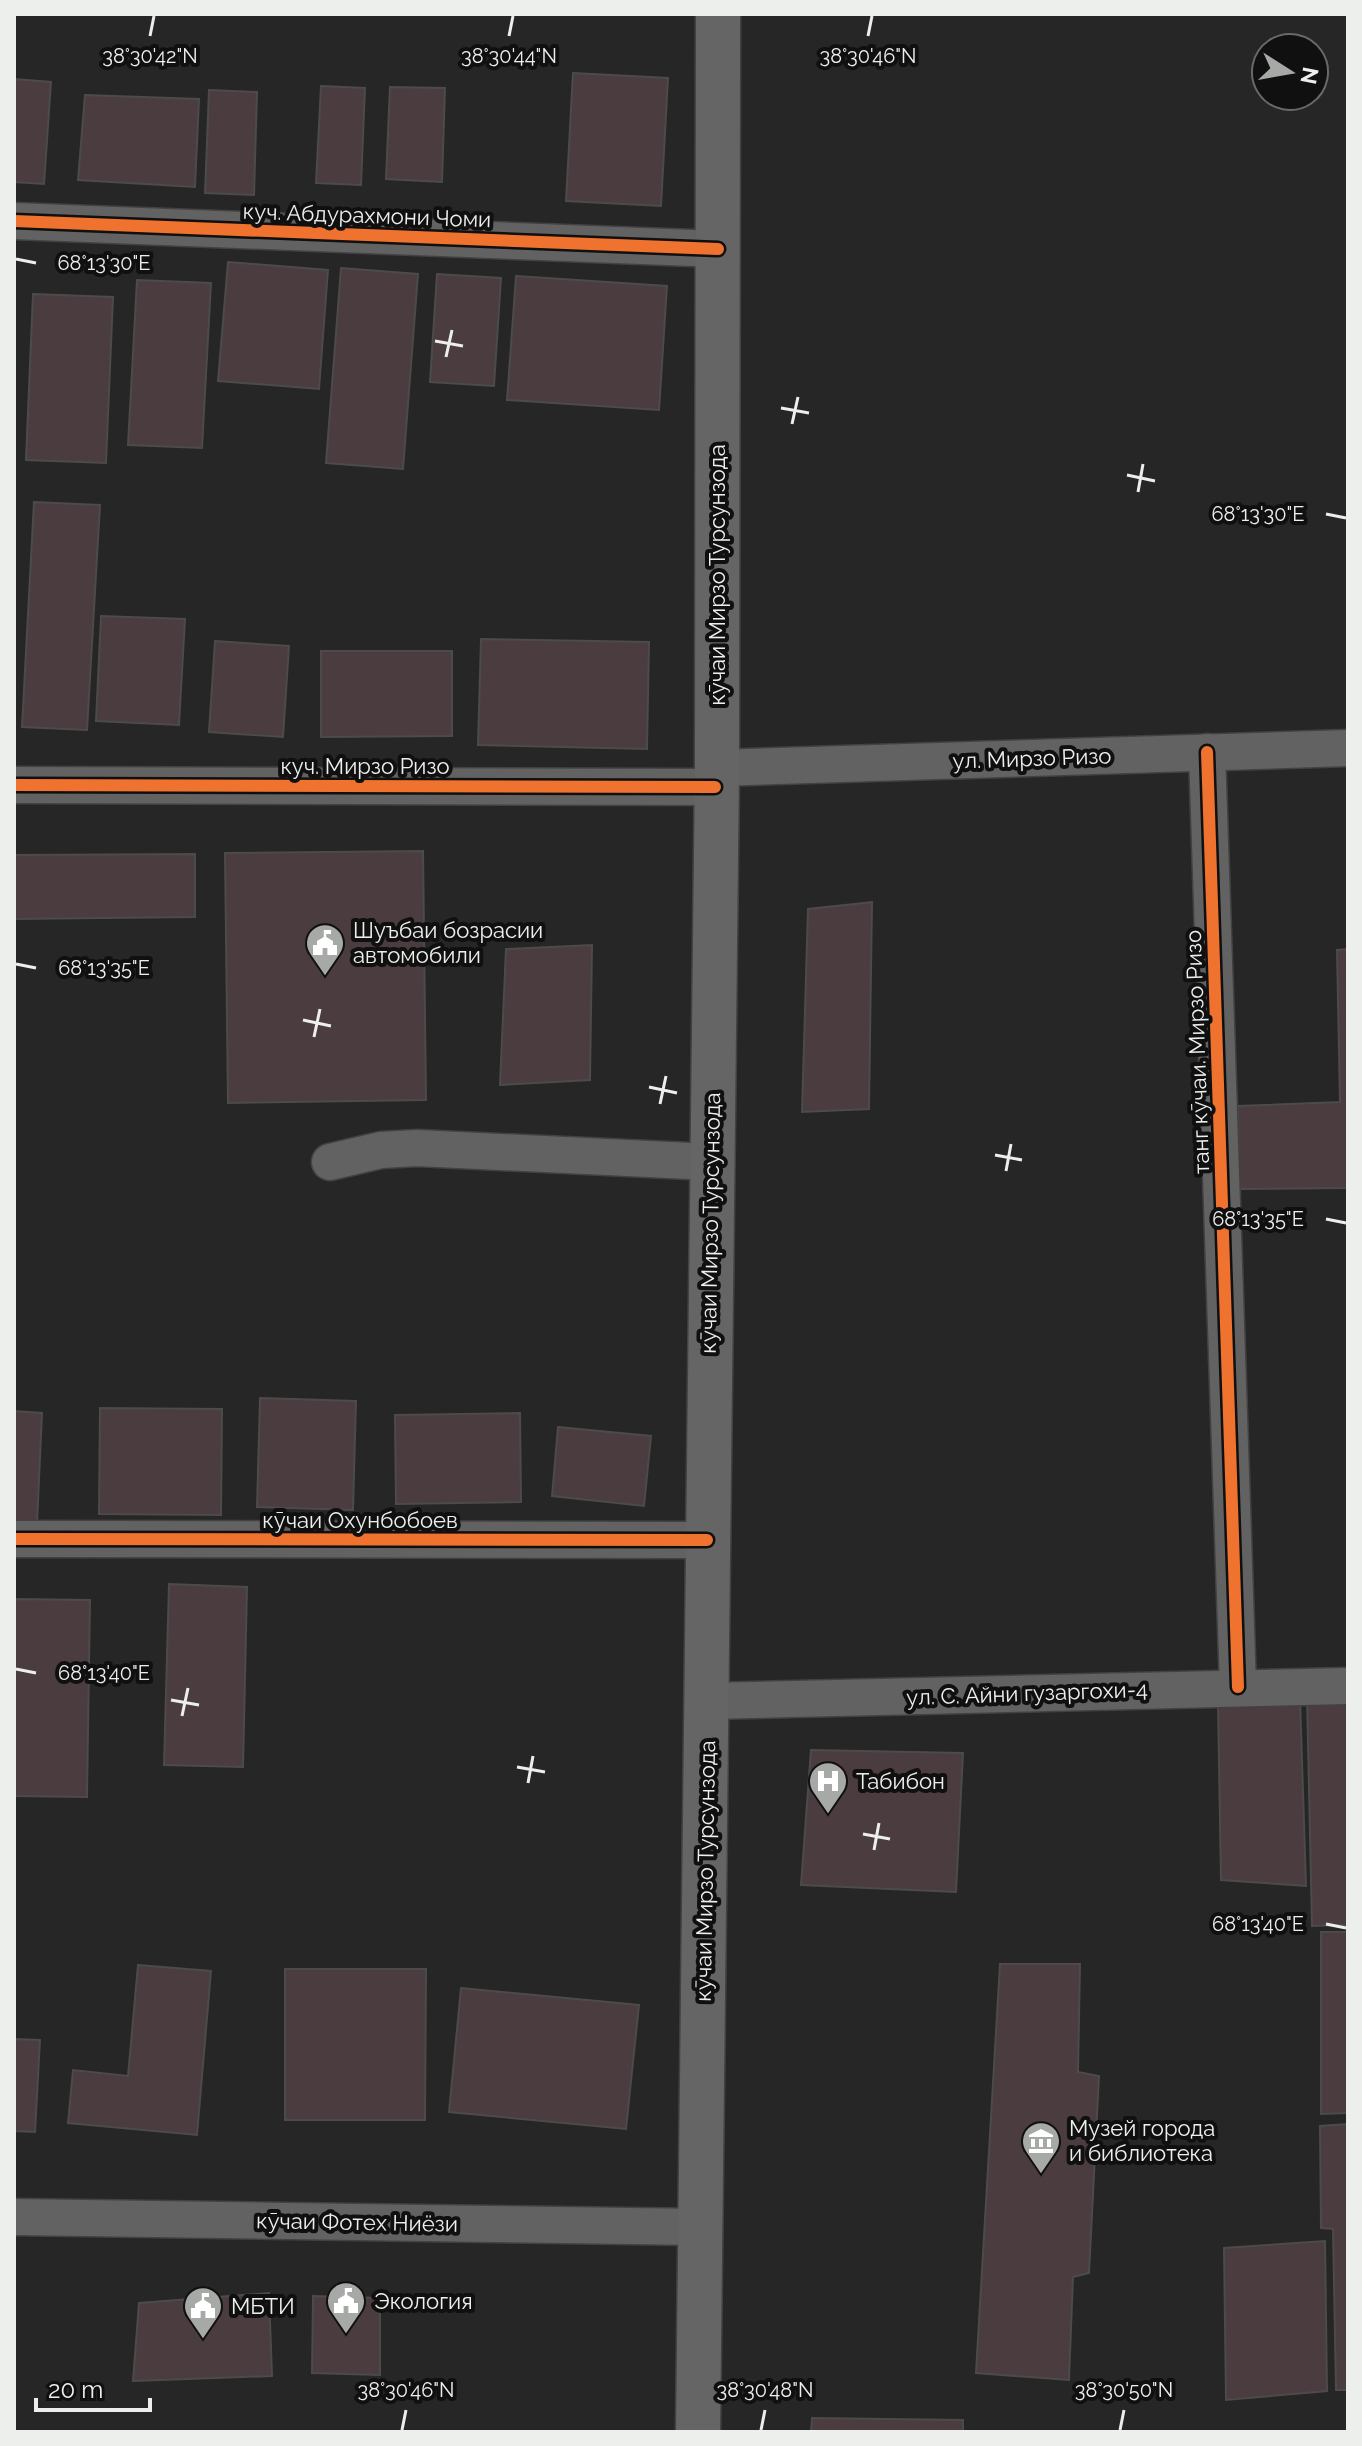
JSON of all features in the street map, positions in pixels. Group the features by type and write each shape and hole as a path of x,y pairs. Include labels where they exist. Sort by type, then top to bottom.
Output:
{"main road":[{"name":"кӯчаи Мирзо Турсунзода","path":"698,2432 716,778 718,14"}],"street":[{"name":"куч. Абдурахмони Чоми","path":"14,221 718,249"},
{"name":"ул. Мирзо Ризо","path":"716,778 1207,752 1348,748"},
{"name":"танг кӯчаи. Мирзо Ризо","path":"1207,752 1238,1687"},
{"name":"куч. Мирзо Ризо","path":"14,785 716,778"},
{"path":"330,1162 381,1150 417,1148 711,1162"},
{"name":"кӯчаи Охунбобоев","path":"14,1539 707,1540"},
{"name":"ул. С. Айни гузаргохи-4","path":"707,1701 1348,1686"},
{"name":"кӯчаи Фотех Ниёзи","path":"14,2217 700,2227"}],"building":[{"path":"573,73 668,78 661,206 566,201"},
{"path":"14,79 51,82 44,184 14,182"},
{"path":"321,86 365,88 361,185 316,183"},
{"path":"390,87 445,88 442,182 386,179"},
{"path":"209,90 257,92 254,195 205,193"},
{"path":"85,95 199,99 195,187 78,180"},
{"path":"228,262 328,270 319,389 218,381"},
{"path":"341,268 418,274 403,469 326,463"},
{"path":"437,274 501,278 494,386 430,382"},
{"path":"516,276 667,286 659,410 507,400"},
{"path":"137,280 211,283 202,448 128,445"},
{"path":"33,294 113,297 106,463 26,460"},
{"path":"34,502 100,505 87,730 22,727"},
{"path":"101,616 185,619 179,725 96,721"},
{"path":"481,639 649,642 647,749 478,745"},
{"path":"215,641 289,646 283,737 209,732"},
{"path":"321,651 452,651 452,736 321,737"},
{"name":"Шуъбаи бозрасии автомобили","path":"423,851 426,1100 228,1103 225,853"},
{"path":"195,854 195,917 14,919 14,855"},
{"path":"872,902 869,1109 802,1112 808,909"},
{"path":"592,945 590,1080 500,1085 506,949"},
{"path":"1348,949 1348,1188 1239,1189 1238,1106 1340,1102 1337,950"},
{"path":"260,1398 356,1401 353,1510 257,1507"},
{"path":"100,1408 222,1409 221,1515 99,1514"},
{"path":"14,1411 42,1413 37,1524 14,1523"},
{"path":"520,1413 521,1502 396,1504 395,1415"},
{"path":"558,1427 651,1436 644,1506 552,1496"},
{"path":"169,1584 247,1587 243,1767 164,1765"},
{"path":"14,1599 90,1600 87,1797 14,1796"},
{"path":"1348,1695 1348,1925 1312,1926 1307,1697"},
{"path":"1300,1697 1306,1886 1221,1880 1218,1703"},
{"path":"811,1750 963,1753 956,1892 801,1885"},
{"path":"1321,1932 1348,1932 1348,2113 1321,2114"},
{"name":"Музей города и библиотека","path":"1000,1964 1080,1964 1078,2072 1099,2076 1089,2273 1073,2277 1069,2380 976,2373"},
{"path":"138,1965 211,1971 197,2135 68,2123 73,2070 128,2076"},
{"path":"285,1969 426,1969 425,2120 285,2120"},
{"path":"461,1988 639,2005 626,2129 449,2112"},
{"path":"14,2039 40,2040 35,2132 14,2131"},
{"path":"1348,2124 1348,2390 1336,2390 1333,2229 1321,2228 1320,2126"},
{"path":"1325,2241 1327,2391 1226,2400 1224,2248"},
{"name":"МБТИ","path":"269,2293 272,2376 133,2381 139,2303"},
{"name":"Экология","path":"313,2296 380,2298 380,2375 312,2373"},
{"path":"812,2418 963,2420 963,2432 811,2432"}],"cycle path":[{"path":"14,221 718,249"},
{"path":"1207,752 1238,1687"},
{"path":"14,785 715,787"},
{"path":"14,1539 707,1540"}],"place":[{"name":"Шуъбаи бозрасии автомобили","path":"325,977"},
{"name":"Табибон","path":"828,1815"},
{"name":"Музей города и библиотека","path":"1041,2175"},
{"name":"Экология","path":"346,2335"},
{"name":"МБТИ","path":"203,2340"}]}
